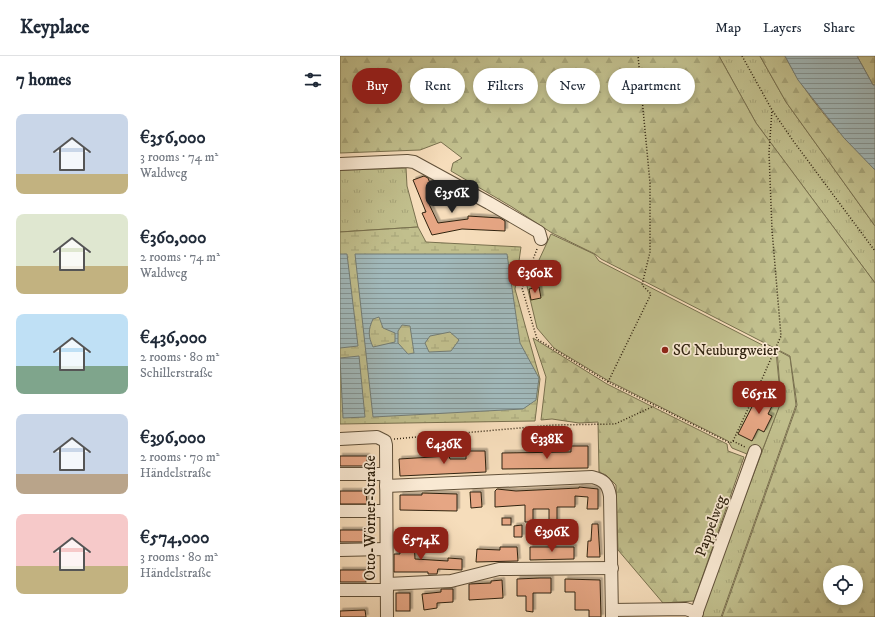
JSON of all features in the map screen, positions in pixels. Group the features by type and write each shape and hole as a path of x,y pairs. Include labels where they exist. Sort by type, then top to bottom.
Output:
{"street":[{"path":"340,164 414,162 483,199 539,232 541,240"},
{"name":"Otto-Wörner-Straße","path":"340,439 377,437 384,441 386,480 387,617"},
{"name":"Pappelweg","path":"612,614 686,609 696,615 755,451"},
{"path":"340,474 386,480 592,477 600,479 608,486 610,496 612,614"},
{"path":"340,511 386,511"},
{"path":"340,550 386,549"},
{"path":"340,590 451,581 499,569 612,568"}],"path":[{"path":"608,382 651,294 642,285 650,252 650,183 638,56"},
{"path":"742,56 772,110 875,251"},
{"path":"733,441 781,336 774,273 770,199 769,152 772,110"},
{"path":"541,240 522,288 537,339 608,382 730,443 733,441 755,451"},
{"path":"384,441 554,425 615,424 654,405"}],"green space":[{"path":"340,56 719,56 756,123 875,283 875,617 722,617 797,405 790,356 552,233 512,207 451,171 453,163 462,158 441,142 420,150 340,153"},
{"path":"719,56 760,56 786,102 875,226 875,283 756,123"},
{"path":"760,56 785,56 803,86 824,115 873,166 875,170 875,226 786,102"},
{"path":"857,56 875,56 875,85 873,85"},
{"path":"406,168 407,186 418,227 340,232 340,170"},
{"path":"418,227 426,242 521,247 515,289 540,379 535,421 340,424 340,232"},
{"name":"SC Neuburgweier","path":"551,234 594,254 599,261 776,352 781,402 755,469 743,465 747,454 732,448 728,441 607,380 554,348 537,328 527,286"},
{"path":"533,338 607,384 727,444 728,451 744,457 694,601 663,603 618,550 616,485 606,475 599,472 598,422 579,423 552,419 541,420 546,377"},
{"path":"777,350 790,357 796,405 721,617 700,617 781,401"}],"water":[{"path":"785,56 857,56 873,85 875,85 875,170 844,138 798,80"},
{"path":"340,254 347,254 358,346 340,348"},
{"path":"355,254 507,254 520,343 539,378 536,400 523,409 373,417","holes":["379,317 383,328 395,333 395,342 373,347 369,336 369,330 373,319","402,325 410,326 414,353 408,354 398,343 398,331","450,332 459,340 451,351 429,352 425,343 430,336"]},
{"path":"359,356 365,417 343,418 340,358"}],"building":[{"path":"424,176 428,178 437,201 429,204 438,223 468,219 468,216 500,218 505,221 505,231 462,229 432,235 422,213 426,212 413,180"},
{"path":"539,287 541,298 531,300 529,289"},
{"path":"768,384 777,388 772,398 775,400 768,414 772,416 764,432 758,429 752,441 738,434 756,399 760,401"},
{"path":"571,446 588,446 588,468 502,469 502,453 571,452"},
{"path":"466,451 485,451 486,472 400,476 399,459 449,456 450,459 466,459"},
{"path":"340,456 367,456 367,466 340,466"},
{"path":"579,487 598,489 598,509 587,509 588,497 575,496 575,507 557,507 557,524 549,523 549,509 533,509 533,522 525,522 525,505 495,507 495,491 497,489 516,491"},
{"path":"340,491 366,491 367,504 340,504"},
{"path":"470,492 481,492 482,507 471,508"},
{"path":"422,493 457,494 457,511 400,510 400,495 422,495"},
{"path":"502,518 511,518 511,525 502,525"},
{"path":"592,524 598,524 600,557 587,557 588,541 591,541"},
{"path":"522,525 522,537 514,537 514,526"},
{"path":"550,528 551,535 542,536 542,529"},
{"path":"340,530 366,530 366,542 340,542"},
{"path":"414,539 415,559 448,561 448,558 462,559 462,570 438,569 437,574 428,574 428,572 394,572 394,554 400,554 399,540"},
{"path":"500,547 517,547 518,561 476,562 477,549 500,550"},
{"path":"530,547 574,547 574,559 530,560"},
{"path":"340,570 366,570 366,582 340,582"},
{"path":"551,578 551,593 533,593 533,612 526,611 526,596 517,596 517,579"},
{"path":"565,579 600,580 601,617 589,617 589,610 575,610 575,592 565,592"},
{"path":"502,580 503,598 469,600 469,584 491,583 491,581"},
{"path":"441,589 453,589 453,602 437,603 437,608 424,610 422,594 441,592"},
{"path":"396,593 410,593 410,611 396,611"},
{"path":"365,610 366,617 340,617 340,611"}],"place":[{"name":"SC Neuburgweier","path":"665,350"}]}
